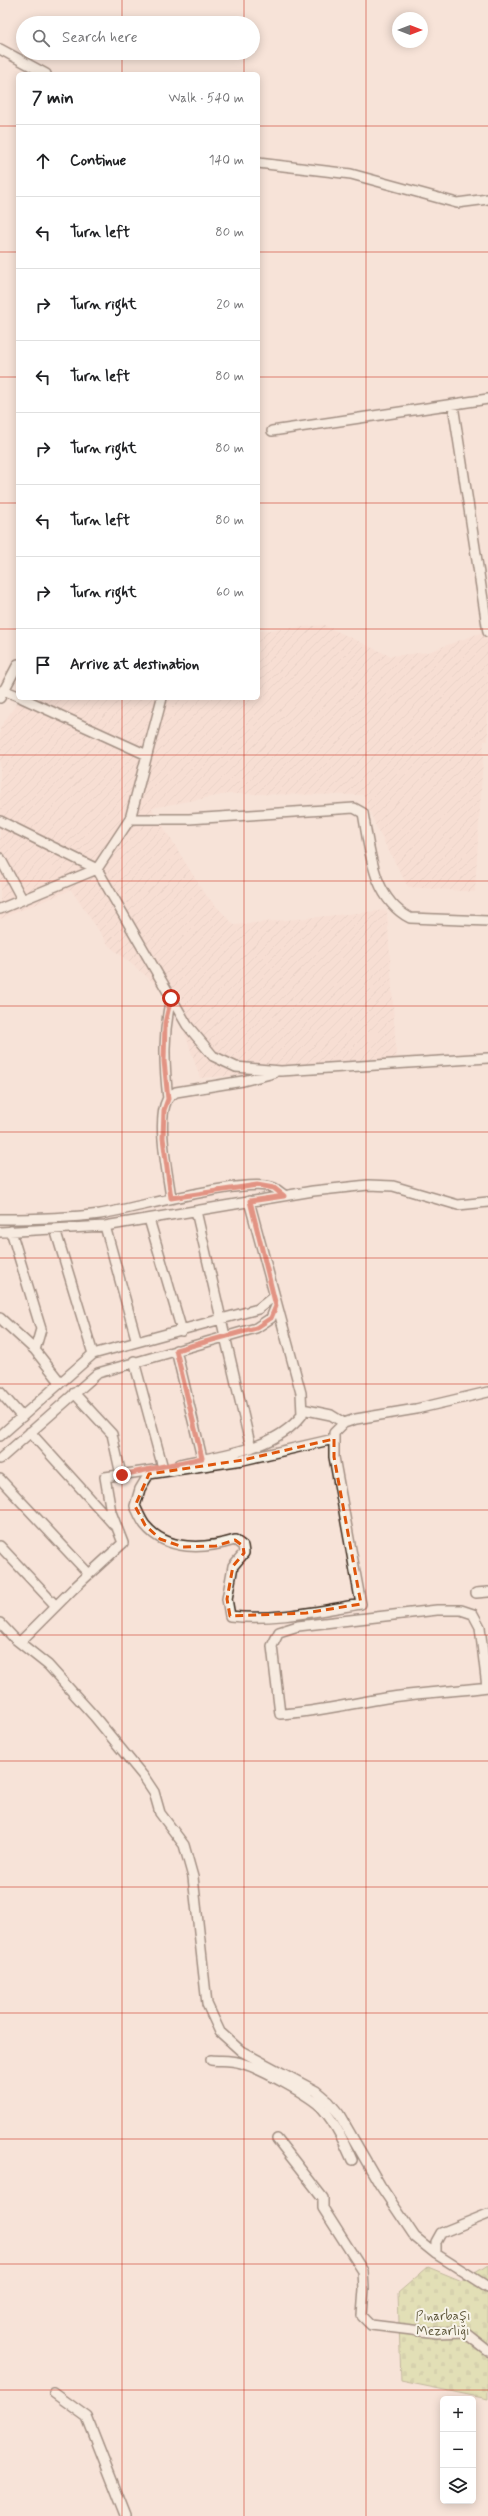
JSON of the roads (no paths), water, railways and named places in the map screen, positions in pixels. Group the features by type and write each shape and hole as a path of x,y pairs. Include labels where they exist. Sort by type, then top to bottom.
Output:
{"street":[{"path":"0,49 16,58"},
{"path":"20,60 42,72"},
{"path":"260,163 351,174 457,202 488,199"},
{"path":"272,431 488,399"},
{"path":"453,404 488,632"},
{"path":"16,668 2,694 16,696"},
{"path":"26,700 147,755"},
{"path":"0,909 96,869 130,819 161,700"},
{"path":"130,819 189,819 354,808 363,813 373,865 381,888 399,912 410,918 488,921"},
{"path":"0,821 96,869 187,1025 213,1056 236,1067 281,1071 488,1058"},
{"path":"0,858 22,899"},
{"path":"171,998 165,1023 164,1061 168,1099 164,1110 163,1138 171,1198"},
{"path":"168,1099 176,1092 243,1081 281,1071"},
{"path":"0,1219 66,1218 103,1213 171,1198 257,1185 274,1188 284,1196"},
{"path":"0,1232 105,1226 250,1201 368,1185 393,1186 458,1205 488,1202"},
{"path":"21,1641 89,1574 123,1543 111,1512 105,1477 163,1468 251,1448 294,1426 302,1415 301,1393 275,1302 250,1201"},
{"path":"196,1211 251,1448"},
{"path":"149,1219 182,1331"},
{"path":"105,1226 137,1342"},
{"path":"55,1229 93,1354"},
{"path":"11,1232 41,1329 35,1350"},
{"path":"0,1436 93,1354 222,1320 275,1302"},
{"path":"0,1459 98,1372 256,1328 271,1318 275,1302"},
{"path":"0,1318 35,1350 60,1382"},
{"path":"176,1350 202,1458"},
{"path":"134,1361 163,1468"},
{"path":"0,1392 22,1417"},
{"path":"334,1439 243,1460 149,1474 140,1489 135,1506 145,1525 160,1539 183,1546 216,1546 235,1540 243,1546 244,1553 233,1566 227,1599 230,1616 246,1618 306,1613 361,1604 334,1457 334,1439 334,1433 344,1423 356,1419 416,1409 488,1392"},
{"path":"74,1393 112,1434 122,1475"},
{"path":"302,1409 331,1415 344,1423"},
{"path":"30,1432 118,1528"},
{"path":"0,1479 89,1574"},
{"path":"0,1546 56,1606"},
{"path":"476,1593 488,1592"},
{"path":"437,1610 461,1610 473,1614 480,1628 488,1687 445,1693 401,1696 304,1713 280,1714 272,1646 279,1632 298,1626 437,1610"},
{"path":"0,1623 14,1638 21,1641 48,1665 94,1716 144,1777 154,1792 160,1814 184,1845 193,1877 207,2004 220,2032 241,2051 316,2091 329,2102 339,2114 380,2185 415,2237 436,2254 488,2287"},
{"path":"211,2060 241,2062 266,2073 312,2100 322,2108 338,2129 352,2160"},
{"path":"277,2139 323,2198 323,2208 363,2271 362,2316 371,2325 437,2333 464,2332 488,2351"},
{"path":"436,2254 436,2242 441,2233 488,2214"},
{"path":"54,2393 87,2417 126,2516"}],"park label":[{"name":"Pınarbaşı Mezarlığı","path":"443,2322"}]}
